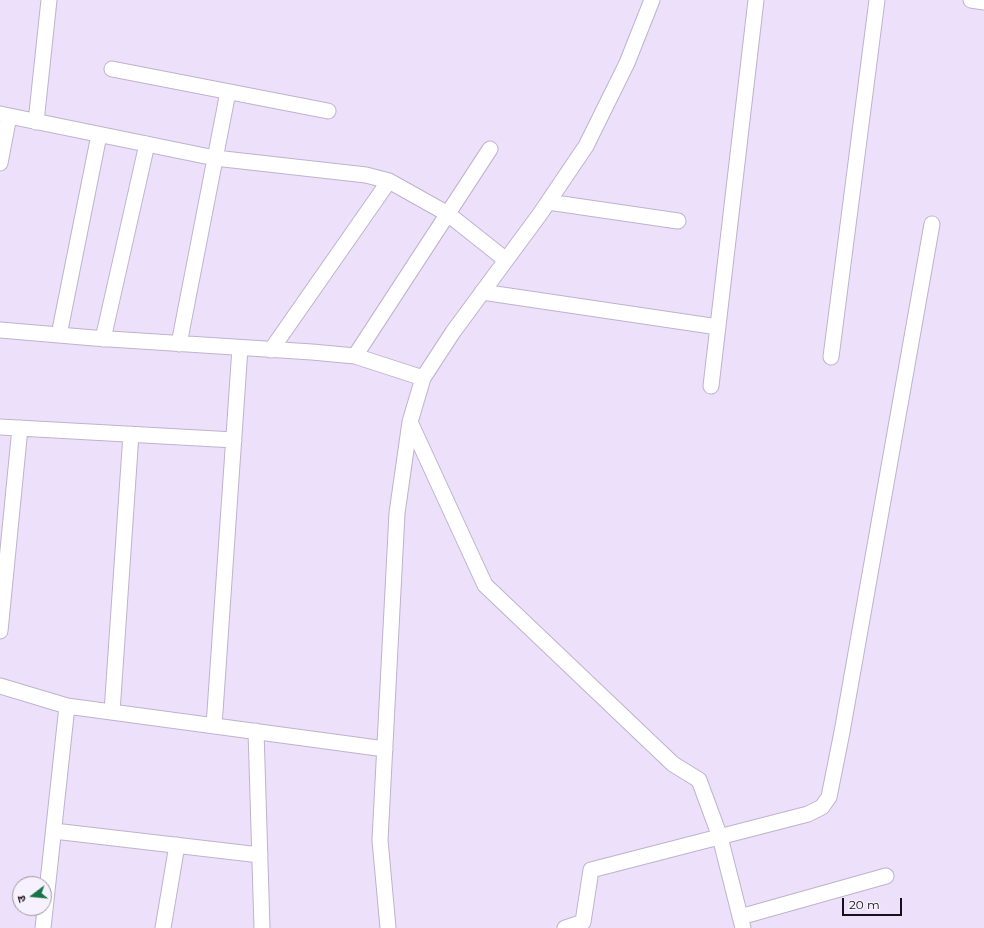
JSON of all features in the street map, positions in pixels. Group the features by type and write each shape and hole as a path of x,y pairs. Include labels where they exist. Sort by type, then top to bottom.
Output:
{"street":[{"path":"36,122 49,0"},
{"path":"388,928 380,840 397,513 410,422 423,378 453,332 548,202 586,146 627,63 652,0"},
{"path":"711,386 756,0"},
{"path":"831,357 877,0"},
{"path":"971,0 984,2"},
{"path":"112,69 328,112"},
{"path":"179,344 228,92"},
{"path":"0,163 4,115 215,158 366,175 388,181 448,214 506,260"},
{"path":"59,335 99,135"},
{"path":"103,338 147,144"},
{"path":"355,356 490,149"},
{"path":"271,350 388,181"},
{"path":"548,202 678,221"},
{"path":"565,928 584,922 591,870 808,814 822,808 829,797 842,732 932,224"},
{"path":"482,292 718,327"},
{"path":"0,330 355,356 423,378"},
{"path":"214,726 240,348"},
{"path":"410,422 485,585 673,764 699,780 720,837 742,922 886,876"},
{"path":"0,427 234,440"},
{"path":"0,631 20,428"},
{"path":"112,712 131,434"},
{"path":"0,686 67,706 385,749"},
{"path":"43,928 67,706"},
{"path":"256,732 262,928"},
{"path":"54,831 260,855"},
{"path":"163,928 177,845"}]}
